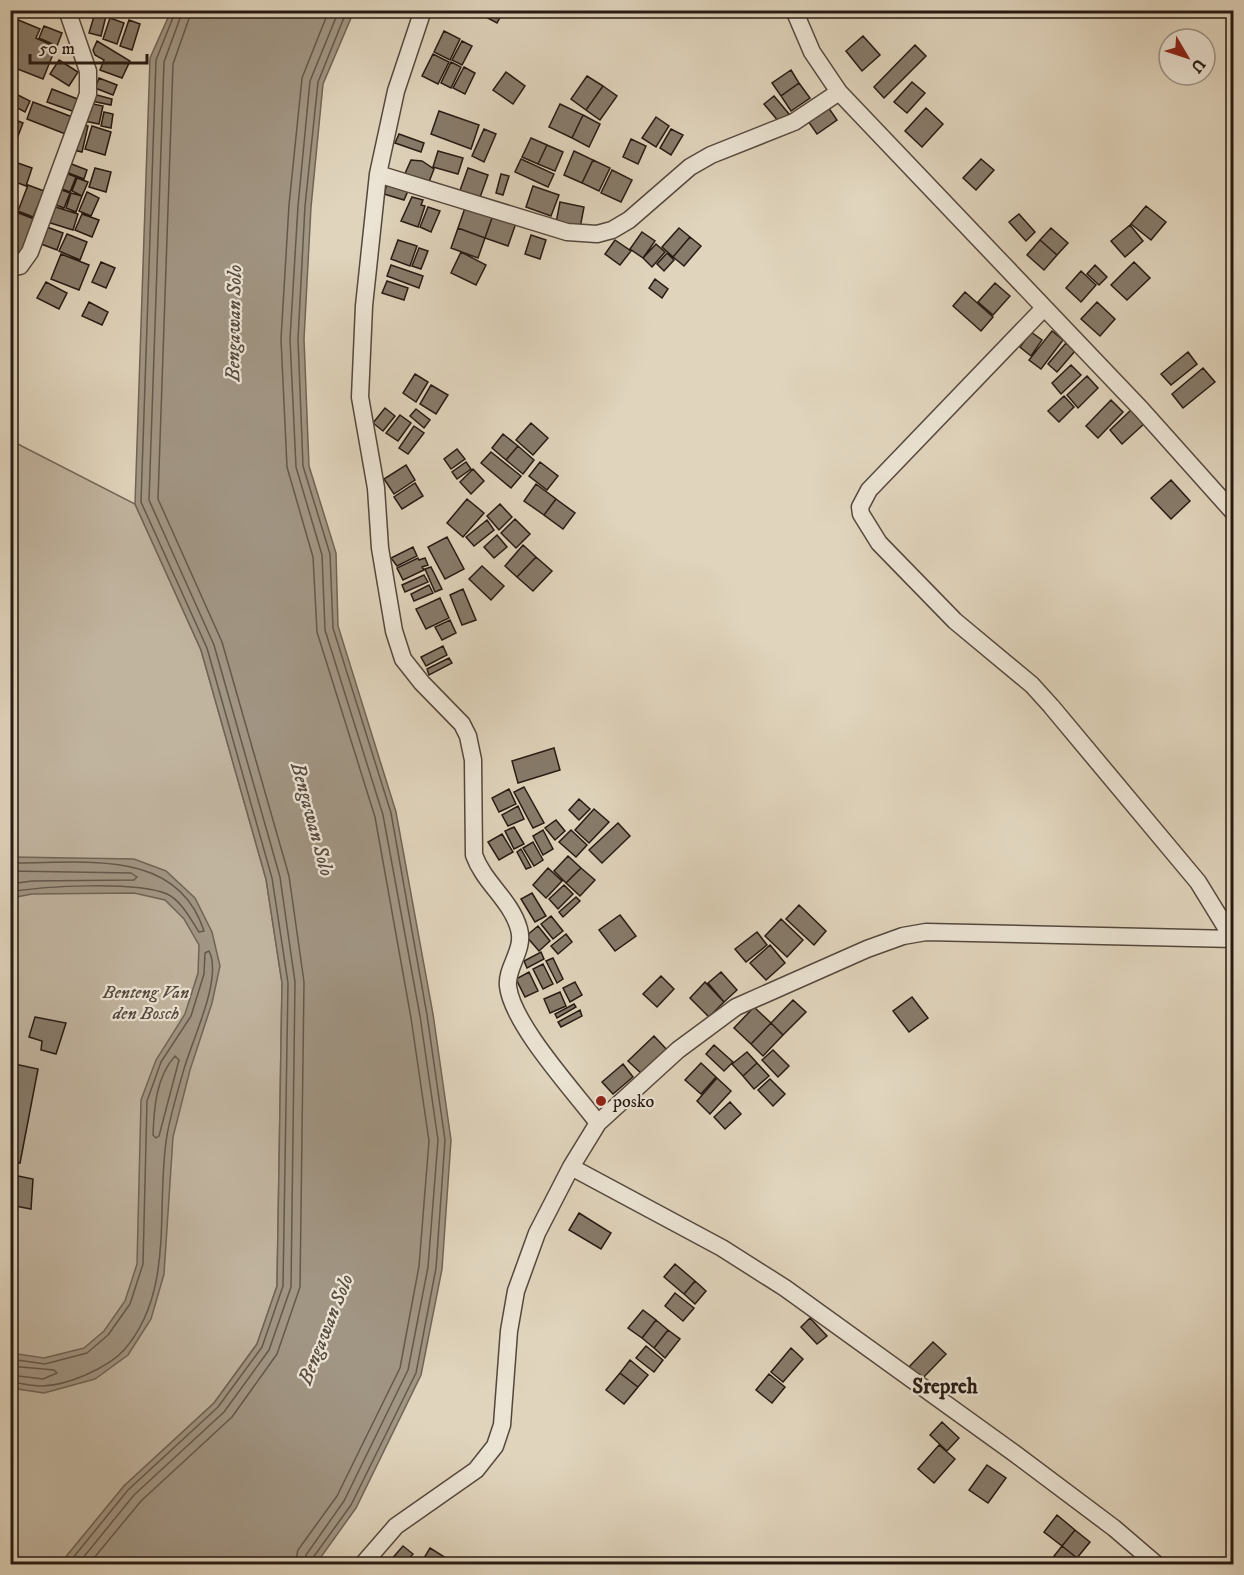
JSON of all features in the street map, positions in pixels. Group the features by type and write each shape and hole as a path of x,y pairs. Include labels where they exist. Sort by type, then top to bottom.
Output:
{"street":[{"path":"10,268 20,266 30,252 88,94 88,71 67,10"},
{"path":"423,10 396,91 378,174 364,306 360,397 376,488 380,548 394,631 403,659 422,683 462,724 468,736 472,760 474,855 484,877 515,917 520,932 518,956 507,983 509,994 532,1037 598,1123"},
{"path":"794,10 812,52 839,92 1141,409 1233,513"},
{"path":"378,174 567,232 597,234 629,220 690,167 711,155 794,122 839,92"},
{"path":"1044,308 869,490 860,507 861,514 879,543 955,621 1032,686 1051,706 1198,882 1233,939"},
{"path":"363,1564 396,1526 476,1470 495,1446 502,1425 509,1331 516,1291 537,1233 571,1167 598,1123 678,1050 736,1007 903,936 926,932 1233,939"},
{"path":"571,1167 722,1248 785,1288 1014,1453 1114,1528 1156,1564"}],"green space":[{"name":"Benteng Van den Bosch","path":"10,440 135,504 201,650 266,879 282,983 277,1286 257,1344 214,1403 124,1486 60,1564 10,1564"}],"water":[{"name":"Bengawan Solo","path":"171,11 354,11 323,84 311,207 304,339 309,466 336,553 338,626 396,812 433,1014 451,1140 442,1269 421,1375 356,1508 316,1564 60,1564 124,1486 214,1403 257,1344 277,1286 282,983 266,879 201,650 135,504 150,58"},
{"path":"11,857 134,859 166,871 195,898 212,932 220,966 212,1003 190,1070 173,1137 164,1274 151,1319 128,1355 95,1379 44,1393 11,1388 11,1353 44,1358 84,1348 104,1331 125,1301 137,1264 141,1100 156,1060 185,1014 198,973 199,945 184,919 165,900 134,893 32,894 11,898"}],"building":[{"path":"482,10 503,12 497,23 480,14"},
{"path":"95,13 106,16 101,36 89,33"},
{"path":"110,18 124,23 117,44 103,39"},
{"path":"16,19 40,29 36,38 56,47 43,79 10,66 10,33"},
{"path":"129,20 140,24 132,50 120,46"},
{"path":"44,26 62,33 57,46 39,38"},
{"path":"444,31 460,39 450,60 434,52"},
{"path":"863,36 880,55 862,71 846,51"},
{"path":"97,41 130,61 122,78 100,70 104,60 95,55 93,50"},
{"path":"462,41 472,46 462,65 452,60"},
{"path":"915,45 926,56 884,98 874,87"},
{"path":"433,54 449,62 438,84 422,76"},
{"path":"59,60 78,72 69,86 50,74"},
{"path":"451,62 461,67 451,88 441,83"},
{"path":"464,67 475,73 465,94 453,88"},
{"path":"791,70 799,83 781,96 772,83"},
{"path":"506,72 525,86 513,104 493,90"},
{"path":"587,76 603,86 586,110 571,99"},
{"path":"99,78 117,85 113,95 95,88"},
{"path":"912,82 925,93 907,113 894,102"},
{"path":"799,83 810,98 791,111 781,96"},
{"path":"603,86 617,96 600,120 586,110"},
{"path":"52,89 80,100 75,112 47,102"},
{"path":"10,91 30,101 25,112 10,104"},
{"path":"93,94 112,99 111,105 91,101"},
{"path":"774,96 789,114 779,122 764,104"},
{"path":"33,102 75,118 68,135 27,119"},
{"path":"88,103 103,106 99,124 84,121"},
{"path":"560,104 583,115 572,138 549,127"},
{"path":"828,107 837,120 817,134 808,121"},
{"path":"926,108 943,124 922,147 905,131"},
{"path":"439,111 479,125 471,149 431,134"},
{"path":"104,112 113,114 111,128 101,126"},
{"path":"583,115 600,124 589,147 572,138"},
{"path":"656,117 669,126 656,147 642,138"},
{"path":"13,119 23,123 15,144 10,143"},
{"path":"80,124 88,126 82,152 73,150"},
{"path":"92,126 111,132 105,155 85,149"},
{"path":"484,129 496,134 484,162 472,156"},
{"path":"671,129 683,135 671,155 660,148"},
{"path":"399,134 424,143 421,152 395,143"},
{"path":"531,138 547,145 538,164 522,157"},
{"path":"631,139 646,146 638,164 623,157"},
{"path":"547,145 563,152 555,171 538,164"},
{"path":"438,151 463,158 458,174 433,167"},
{"path":"574,151 593,160 582,183 564,175"},
{"path":"10,154 17,156 15,162 32,168 26,186 10,180"},
{"path":"521,159 554,174 548,187 515,172"},
{"path":"981,159 994,170 976,190 963,178"},
{"path":"411,160 422,161 434,169 427,187 403,178"},
{"path":"593,160 610,168 599,191 582,183"},
{"path":"69,163 87,170 84,179 66,172"},
{"path":"95,168 111,172 106,192 89,187"},
{"path":"468,168 488,175 478,203 458,196"},
{"path":"612,170 632,180 621,202 601,193"},
{"path":"63,172 76,177 70,192 57,187"},
{"path":"501,174 509,176 503,195 496,193"},
{"path":"77,178 88,182 82,196 72,191"},
{"path":"387,184 408,191 404,200 384,194"},
{"path":"28,185 44,191 33,217 18,211"},
{"path":"533,186 559,195 551,216 526,207"},
{"path":"56,188 70,193 64,208 51,203"},
{"path":"87,192 99,198 91,216 79,211"},
{"path":"71,193 82,196 76,212 66,208"},
{"path":"412,197 423,200 421,205 425,206 418,227 401,221"},
{"path":"560,202 584,207 580,228 556,223"},
{"path":"49,205 78,214 73,230 44,221"},
{"path":"466,205 493,215 485,238 458,228"},
{"path":"1146,206 1166,222 1151,240 1131,224"},
{"path":"428,207 440,211 431,232 420,227"},
{"path":"16,212 34,219 19,261 10,258 10,226"},
{"path":"82,214 99,220 92,237 75,230"},
{"path":"1019,214 1035,232 1026,241 1009,222"},
{"path":"493,215 516,223 508,246 485,238"},
{"path":"1130,225 1143,241 1125,257 1111,241"},
{"path":"47,227 63,233 57,250 41,244"},
{"path":"458,228 485,238 478,258 451,248"},
{"path":"679,228 690,237 673,257 662,247"},
{"path":"1051,228 1068,243 1057,255 1040,240"},
{"path":"642,232 655,241 643,258 630,249"},
{"path":"67,234 87,242 80,260 59,251"},
{"path":"531,235 546,240 540,259 525,254"},
{"path":"690,237 701,246 684,266 673,257"},
{"path":"398,240 417,246 410,266 391,259"},
{"path":"615,240 631,251 620,265 605,254"},
{"path":"1040,240 1057,255 1044,270 1027,255"},
{"path":"656,244 665,252 652,267 643,258"},
{"path":"419,248 428,251 421,269 412,266"},
{"path":"461,252 486,265 476,285 451,273"},
{"path":"667,253 674,260 664,271 657,264"},
{"path":"61,254 89,265 79,290 51,279"},
{"path":"101,262 115,268 106,288 92,282"},
{"path":"1134,262 1150,278 1127,300 1111,285"},
{"path":"391,265 423,276 419,288 387,276"},
{"path":"1095,265 1107,277 1099,285 1087,274"},
{"path":"1081,271 1096,285 1081,302 1066,288"},
{"path":"655,279 668,289 662,298 649,288"},
{"path":"387,281 408,288 404,300 382,293"},
{"path":"46,282 67,293 59,309 37,298"},
{"path":"995,283 1010,296 993,315 978,302"},
{"path":"965,292 993,317 981,331 953,306"},
{"path":"89,302 108,312 102,325 82,316"},
{"path":"1097,302 1115,319 1100,336 1081,319"},
{"path":"1052,331 1063,340 1041,369 1029,360"},
{"path":"1031,332 1042,340 1031,356 1020,347"},
{"path":"1066,343 1075,351 1057,372 1048,364"},
{"path":"1188,352 1197,364 1171,385 1161,374"},
{"path":"1071,365 1081,375 1061,394 1052,383"},
{"path":"1203,368 1215,382 1183,408 1172,394"},
{"path":"415,374 428,382 416,402 403,393"},
{"path":"1087,376 1098,388 1078,408 1067,395"},
{"path":"431,385 448,395 436,414 420,404"},
{"path":"1064,396 1074,407 1059,422 1048,411"},
{"path":"1111,400 1123,412 1098,438 1086,426"},
{"path":"385,408 395,416 383,431 373,423"},
{"path":"416,409 430,420 424,428 410,416"},
{"path":"1132,409 1145,423 1122,444 1110,430"},
{"path":"400,415 411,423 398,441 386,433"},
{"path":"531,423 548,438 533,455 516,440"},
{"path":"414,426 424,433 408,454 399,448"},
{"path":"503,434 518,446 506,460 492,448"},
{"path":"518,446 534,460 523,474 506,460"},
{"path":"457,449 465,459 451,469 444,459"},
{"path":"491,452 521,476 511,488 481,463"},
{"path":"466,462 471,469 457,479 452,472"},
{"path":"540,462 558,476 547,490 529,476"},
{"path":"406,465 415,480 394,494 384,479"},
{"path":"473,469 484,481 471,494 460,482"},
{"path":"1171,480 1190,501 1171,519 1151,498"},
{"path":"415,483 423,496 402,509 394,497"},
{"path":"536,484 556,499 544,515 524,501"},
{"path":"467,499 484,513 463,537 447,523"},
{"path":"556,499 575,513 563,529 544,515"},
{"path":"500,504 512,517 499,530 487,516"},
{"path":"515,519 530,534 516,548 501,533"},
{"path":"487,520 494,530 474,546 466,537"},
{"path":"497,535 507,547 494,558 484,547"},
{"path":"447,537 464,569 445,579 428,547"},
{"path":"523,545 536,557 517,577 505,566"},
{"path":"413,547 417,556 397,566 391,558"},
{"path":"536,557 552,571 533,591 517,577"},
{"path":"418,558 419,560 425,558 428,565 422,567 424,570 403,580 397,568"},
{"path":"482,566 504,586 491,600 469,579"},
{"path":"431,567 442,589 435,592 425,569"},
{"path":"424,575 428,582 405,592 402,585"},
{"path":"429,585 433,593 414,601 411,594"},
{"path":"463,589 476,620 462,625 450,595"},
{"path":"440,598 449,618 426,629 416,609"},
{"path":"450,620 456,633 442,640 435,627"},
{"path":"443,646 447,655 426,666 421,657"},
{"path":"449,658 452,663 429,675 427,669"},
{"path":"554,748 560,770 518,783 512,761"},
{"path":"524,787 544,823 533,828 514,792"},
{"path":"509,789 516,804 499,812 492,798"},
{"path":"579,799 590,809 579,820 569,810"},
{"path":"518,806 524,819 508,826 502,815"},
{"path":"594,809 609,822 589,843 575,830"},
{"path":"556,820 565,831 555,840 545,828"},
{"path":"618,823 630,836 602,863 589,850"},
{"path":"514,827 524,844 514,849 505,831"},
{"path":"543,830 553,849 543,855 533,836"},
{"path":"571,830 587,845 576,857 559,842"},
{"path":"502,834 513,852 499,860 488,842"},
{"path":"533,842 543,860 534,866 523,848"},
{"path":"521,849 531,867 526,869 517,852"},
{"path":"568,856 581,868 566,883 554,871"},
{"path":"548,868 562,881 546,898 533,885"},
{"path":"581,868 595,880 580,896 566,883"},
{"path":"564,885 573,894 558,909 549,899"},
{"path":"532,893 546,916 535,922 521,899"},
{"path":"576,897 580,901 563,917 559,912"},
{"path":"799,905 826,931 814,945 786,919"},
{"path":"620,915 636,936 615,951 599,930"},
{"path":"551,916 563,931 553,939 541,924"},
{"path":"781,919 803,940 787,957 765,936"},
{"path":"538,926 550,941 539,951 526,936"},
{"path":"757,932 767,945 746,962 735,949"},
{"path":"566,934 572,942 558,954 551,946"},
{"path":"770,945 785,963 766,980 750,963"},
{"path":"541,952 544,959 527,968 524,961"},
{"path":"553,958 563,979 557,983 546,961"},
{"path":"543,964 553,984 543,989 533,969"},
{"path":"529,972 538,991 525,997 516,979"},
{"path":"721,972 737,990 724,1002 708,983"},
{"path":"661,976 674,989 657,1007 643,994"},
{"path":"575,982 582,995 570,1002 563,988"},
{"path":"705,982 724,1002 709,1017 690,998"},
{"path":"560,992 566,1006 550,1013 544,999"},
{"path":"912,997 928,1018 909,1032 893,1011"},
{"path":"793,1000 806,1012 783,1035 771,1023"},
{"path":"574,1004 576,1007 557,1018 555,1014"},
{"path":"754,1007 771,1023 751,1044 734,1028"},
{"path":"580,1010 582,1016 561,1027 558,1022"},
{"path":"35,1017 66,1023 56,1054 41,1050 42,1041 29,1037"},
{"path":"771,1023 783,1035 763,1056 751,1044"},
{"path":"654,1036 668,1051 643,1075 628,1061"},
{"path":"714,1045 733,1062 724,1071 706,1054"},
{"path":"773,1050 789,1066 778,1077 762,1060"},
{"path":"747,1052 757,1063 743,1076 732,1064"},
{"path":"10,1063 38,1069 20,1163 10,1161"},
{"path":"701,1063 716,1077 701,1094 685,1080"},
{"path":"757,1063 769,1076 754,1089 743,1076"},
{"path":"623,1064 633,1077 613,1094 602,1082"},
{"path":"717,1078 731,1091 710,1114 697,1101"},
{"path":"770,1079 785,1094 773,1106 758,1090"},
{"path":"730,1102 741,1114 725,1129 714,1117"},
{"path":"18,1176 33,1179 31,1209 10,1205 10,1185 15,1185"},
{"path":"579,1213 611,1233 601,1249 569,1230"},
{"path":"675,1264 695,1281 684,1294 664,1277"},
{"path":"695,1281 706,1291 695,1304 684,1294"},
{"path":"675,1293 694,1308 683,1321 665,1306"},
{"path":"643,1310 656,1320 642,1338 628,1328"},
{"path":"810,1318 827,1336 817,1344 801,1327"},
{"path":"656,1320 668,1330 654,1348 642,1338"},
{"path":"668,1330 680,1339 665,1358 654,1348"},
{"path":"933,1342 946,1354 921,1380 908,1368"},
{"path":"646,1346 663,1360 654,1372 636,1358"},
{"path":"791,1348 803,1359 783,1382 771,1372"},
{"path":"630,1360 648,1375 638,1387 620,1373"},
{"path":"620,1373 638,1387 624,1404 606,1390"},
{"path":"769,1374 785,1387 772,1403 756,1390"},
{"path":"942,1422 959,1438 947,1451 930,1435"},
{"path":"939,1445 955,1459 934,1483 918,1469"},
{"path":"987,1465 1006,1478 988,1503 969,1490"},
{"path":"1057,1515 1075,1530 1062,1546 1044,1532"},
{"path":"1075,1530 1090,1542 1077,1558 1062,1546"},
{"path":"403,1546 413,1554 404,1564 394,1564 390,1561"},
{"path":"1062,1546 1077,1558 1072,1564 1065,1564 1054,1556"},
{"path":"430,1548 446,1558 442,1564 435,1564 424,1558"}],"place":[{"name":"posko","path":"601,1101"}],"district":[{"name":"Srepreh","path":"945,1386"}]}
